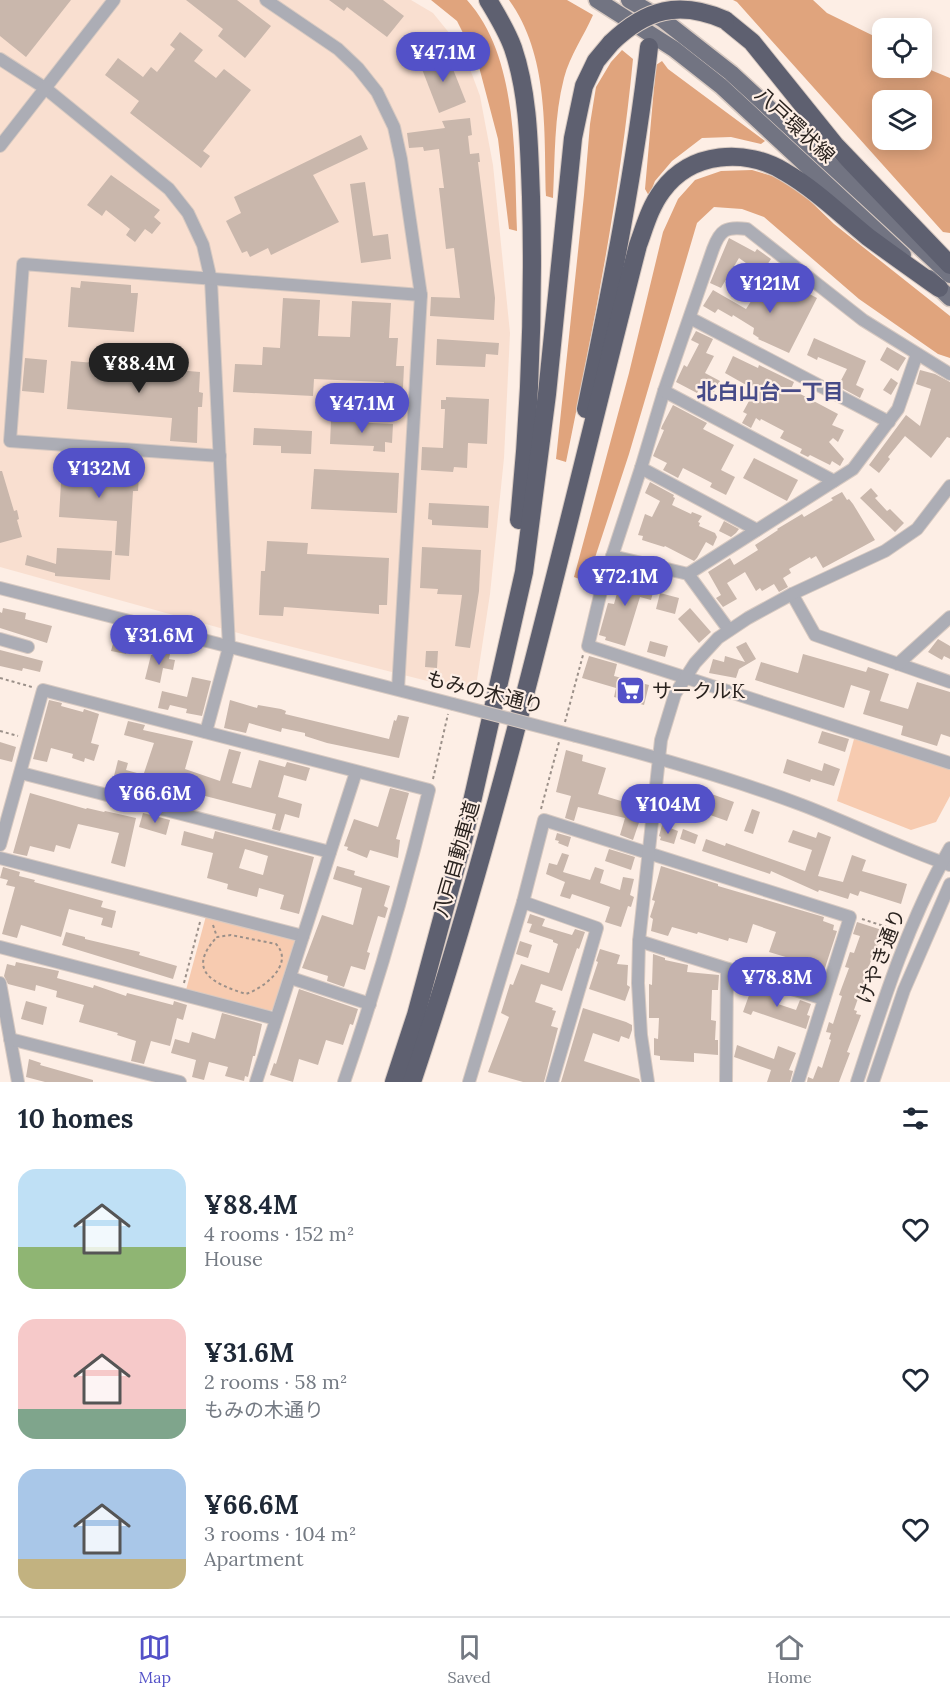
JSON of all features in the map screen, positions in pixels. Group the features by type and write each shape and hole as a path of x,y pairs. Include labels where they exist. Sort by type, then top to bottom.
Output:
{"highway":[{"path":"488,0 513,48 526,106 533,261 530,387 524,478 500,679"},
{"path":"500,679 524,572 535,491 573,138 585,86 596,62 610,42 643,17 664,9 700,10 725,20 752,42 835,145 950,265"},
{"path":"536,646 614,265 643,99 649,47"},
{"path":"536,646 587,456 638,245 655,202 675,177 703,160 718,157 749,158 765,162 801,182 868,236 946,287"},
{"name":"八戸自動車道","path":"412,1082 433,1020 480,860 536,646"},
{"name":"八戸自動車道","path":"394,1082 416,1015 464,837 500,679"}],"main road":[{"name":"八戸環状線","path":"597,0 674,48 721,86 946,287"},
{"name":"八戸環状線","path":"629,0 662,19 731,73 946,287"}],"street":[{"path":"0,146 114,0"},
{"path":"266,0 338,49 358,68 377,92 397,138 420,296 398,689"},
{"path":"0,59 45,88 169,189 188,213 203,245 211,280 230,647 206,732"},
{"path":"950,374 863,320 747,229 736,227 726,229 718,236 664,391 642,468 602,587 588,646 950,763"},
{"path":"220,456 10,441 23,264 420,296"},
{"path":"690,318 889,422"},
{"path":"687,574 853,469 898,409 917,354"},
{"path":"664,391 834,481"},
{"path":"642,468 757,530"},
{"path":"648,1082 641,1035 638,983 639,941 647,851 659,757 667,717 684,677 706,650 729,630 792,594 885,551 917,529 950,486"},
{"path":"612,555 687,574 729,630"},
{"name":"もみの木通り","path":"0,588 398,689 450,709 576,735 659,757 741,783 803,806 946,864"},
{"path":"792,594 815,635 950,681"},
{"path":"898,664 950,617"},
{"path":"0,639 28,646"},
{"path":"0,845 43,690 429,790 406,885 344,1082"},
{"path":"256,1082 356,772"},
{"path":"21,773 330,852"},
{"path":"469,1082 523,902 544,820 850,917 798,1082"},
{"name":"けやき通り","path":"857,1082 891,976 909,930 946,864 950,848"},
{"path":"0,858 303,936"},
{"name":"けやき通り","path":"873,1082 904,990 950,884"},
{"path":"523,902 597,928 552,1082"},
{"path":"639,941 824,999"},
{"path":"0,947 276,1019"},
{"path":"726,1082 728,969"},
{"path":"291,978 370,1004"},
{"path":"0,984 18,1082"},
{"path":"10,1039 180,1082"}],"path":[{"path":"0,678 43,690"},
{"path":"429,790 450,709"},
{"path":"0,731 30,740"},
{"path":"208,912 217,937"},
{"path":"181,994 208,912"},
{"path":"850,917 896,930"},
{"path":"231,934 276,944 281,953 278,970 265,984 246,994 216,983 203,964 206,950 217,937 231,934"}],"shaded area":[{"path":"0,0 411,0 433,13 463,50 480,96 493,165 510,333 504,458 490,594 475,693 249,636 0,567"},
{"path":"431,0 467,0 484,24 496,50 505,79 514,141 517,231 509,229 498,139 478,63 457,21"},
{"path":"509,0 567,0 593,15 564,78 558,107 553,198 546,196 544,120 538,69 522,22"},
{"path":"733,0 813,0 827,13 872,35 872,78 932,78 932,71 950,78 950,233 943,232"},
{"path":"622,50 633,59 621,160 596,311 566,462 556,459 590,124 596,87 611,62"},
{"path":"662,61 668,69 765,141 761,144 731,137 702,138 672,161 655,181 649,196 645,189 656,65"},
{"path":"752,170 776,177 804,195 834,224 950,316 950,358 938,354 859,299 764,217 742,209 714,207 697,223 629,454 587,582 574,577 629,373 663,232 678,199 695,180 721,171"},
{"path":"854,739 950,768 950,796 936,822 911,830 837,801"},
{"path":"206,916 293,939 297,944 274,1009 270,1011 186,990"}],"building":[{"path":"0,0 71,0 26,57 0,36"},
{"path":"186,0 237,0 271,26 245,58 218,36 223,29"},
{"path":"329,0 383,0 404,16 387,37 347,7 344,11"},
{"path":"180,32 203,50 194,61 216,78 224,69 251,90 203,151 210,156 201,168 130,113 139,101 105,75 118,58 143,77 151,67 157,72 175,49 170,45"},
{"path":"447,54 466,102 439,113 420,64"},
{"path":"470,118 472,135 468,136 470,154 479,153 480,162 478,162 495,298 494,320 430,316 431,297 460,298 454,248 446,249 439,188 444,188 439,149 424,151 423,147 409,148 407,133 445,128 442,121"},
{"path":"361,135 368,149 313,175 339,222 271,255 268,248 250,257 247,251 242,253 226,221 241,213 234,197"},
{"path":"111,175 160,210 154,217 161,223 152,234 145,229 135,242 126,235 130,229 106,210 102,216 87,205"},
{"path":"365,182 373,236 388,234 391,259 361,263 350,184"},
{"path":"729,238 755,252 757,249 771,259 767,265 770,268 764,276 739,258 721,288 710,283"},
{"path":"81,281 131,285 131,293 138,293 134,332 68,327 71,287 80,288"},
{"path":"785,281 817,298 789,353 758,339 753,334 754,328 733,315 732,317 718,309 715,313 703,306 713,290 746,309 759,289 775,299"},
{"path":"283,298 320,300 318,336 350,337 352,301 391,303 389,338 398,338 396,366 404,366 403,388 384,387 384,382 314,379 313,396 233,392 235,364 262,365 263,347 280,348"},
{"path":"696,331 713,339 706,353 714,356 705,373 720,381 714,392 709,390 707,393 699,389 697,393 676,382 684,365 687,367 699,344 691,340"},
{"path":"814,338 866,361 856,385 864,389 860,398 838,386 847,369 807,355"},
{"path":"437,339 499,343 498,355 486,354 485,367 436,365"},
{"path":"887,347 906,358 898,371 880,360"},
{"path":"733,356 758,368 759,365 794,382 791,389 838,414 832,425 844,430 838,442 833,438 829,442 844,459 840,466 832,461 830,465 810,455 808,457 800,453 802,449 780,438 784,431 761,419 760,421 756,418 751,428 742,423 747,414 743,412 755,390 725,373"},
{"path":"25,358 47,360 44,393 22,391"},
{"path":"71,361 200,372 199,392 203,393 202,407 198,407 197,443 170,441 172,418 67,409"},
{"path":"920,370 935,374 950,382 950,438 947,437 931,458 905,436 888,457 890,459 879,473 869,465 906,415 920,426 931,389 916,384"},
{"path":"891,378 898,383 891,395 883,390"},
{"path":"446,397 489,399 487,444 468,443 467,468 454,467 453,472 421,470 422,447 443,448 445,409 441,409 441,400 446,400"},
{"path":"673,405 707,423 703,429 734,445 721,470 735,477 726,495 710,487 712,483 683,468 678,478 663,470 667,463 653,456 664,430 661,429 662,426"},
{"path":"331,421 393,424 392,443 385,442 385,452 373,451 374,446 330,444"},
{"path":"254,428 312,431 311,454 281,453 281,446 253,445"},
{"path":"754,458 798,480 787,501 743,478"},
{"path":"77,462 91,462 90,473 139,475 138,491 133,491 129,556 115,555 117,521 59,517 62,466 76,467"},
{"path":"314,469 399,473 397,513 311,509"},
{"path":"0,471 2,471 14,511 17,510 19,519 17,520 22,537 0,543"},
{"path":"650,482 674,495 672,505 691,514 692,512 702,516 698,522 699,526 715,533 717,537 713,546 706,542 694,561 665,546 642,540 643,536 638,535 645,514 652,517 660,501 645,493"},
{"path":"871,488 878,496 875,498 887,511 890,509 904,523 895,532 860,498"},
{"path":"842,492 853,504 875,540 823,568 816,556 811,559 810,557 789,569 791,573 783,578 788,587 779,592 774,584 762,591 760,588 756,591 745,572 727,583 737,599 723,607 716,598 721,595 708,572 730,558 734,565 758,550 755,545 777,529 802,514 804,517"},
{"path":"429,503 489,506 488,528 432,525 432,520 428,519"},
{"path":"724,521 739,529 731,537 719,531"},
{"path":"267,541 308,543 307,554 389,558 387,605 379,605 379,614 284,607 283,616 259,615 261,571 265,571"},
{"path":"422,547 481,550 479,591 470,648 455,646 462,595 437,594 438,589 420,588"},
{"path":"57,548 112,551 110,580 55,576 55,573 25,565 27,555 56,564"},
{"path":"624,568 641,572 638,581 655,585 651,600 640,597 625,646 605,640 606,637 599,635 608,603 614,604"},
{"path":"660,593 679,598 675,614 656,609"},
{"path":"3,608 26,613 25,619 52,626 47,643 0,628 0,612 2,613"},
{"path":"690,608 711,632 699,643 678,619"},
{"path":"115,636 129,639 126,654 111,651"},
{"path":"938,639 950,646 950,659 944,656 942,660 928,652"},
{"path":"650,641 668,646 665,657 647,652"},
{"path":"746,642 756,659 739,669 736,678 709,673 713,659 724,662 725,656 745,662 736,647"},
{"path":"0,650 43,661 40,672 0,666"},
{"path":"156,651 170,654 169,659 175,660 173,670 163,668 160,683 145,679 151,655 155,655"},
{"path":"426,651 438,651 437,668 425,667"},
{"path":"803,654 866,672 868,667 889,674 880,701 908,709 917,682 950,692 950,737 941,734 937,746 901,735 903,726 863,714 870,691 851,685 844,708 755,680 761,662 798,673"},
{"path":"589,656 617,664 614,676 649,685 644,705 614,697 616,688 582,678"},
{"path":"192,677 211,681 202,716 186,713 187,709 170,705 168,710 158,708 162,691 187,697"},
{"path":"49,700 62,703 61,706 83,712 84,709 99,714 91,743 99,745 94,761 85,758 84,762 72,758 73,754 51,748 47,762 33,759"},
{"path":"230,700 257,708 258,705 281,709 286,711 285,714 389,739 394,720 396,721 398,715 409,717 399,758 327,743 305,736 305,733 282,728 281,732 249,723 246,733 224,728"},
{"path":"128,721 145,725 143,730 193,741 185,769 220,781 229,749 241,752 232,783 251,788 259,760 285,767 287,762 310,768 306,781 284,775 278,797 302,804 299,818 285,814 280,831 272,829 276,814 166,786 165,789 141,782 154,743 124,735"},
{"path":"822,731 849,739 845,752 818,743"},
{"path":"0,742 16,747 12,762 0,759"},
{"path":"566,750 583,755 582,761 606,768 598,794 644,808 633,840 620,835 625,818 578,807 574,821 565,818 571,796 556,792"},
{"path":"787,759 822,771 824,763 840,769 834,786 811,779 810,782 783,773"},
{"path":"118,760 128,763 126,770 137,773 133,789 120,785 122,778 114,776"},
{"path":"390,788 409,793 396,839 400,840 398,858 370,850 367,858 347,850 348,847 344,846 354,819 378,827"},
{"path":"703,791 734,802 727,821 696,810 697,808 693,807 694,804 685,801 688,793 701,797"},
{"path":"30,793 86,809 136,818 125,867 111,863 119,833 78,824 70,849 56,845 54,852 30,846 27,856 13,853"},
{"path":"752,809 760,812 753,834 744,831"},
{"path":"143,813 170,820 166,835 139,827"},
{"path":"662,825 678,831 674,844 660,840"},
{"path":"683,829 698,835 695,844 680,839"},
{"path":"793,830 816,838 818,832 831,837 818,876 843,882 852,855 866,860 862,871 907,884 901,904 860,891 858,896 850,893 848,899 819,890 818,892 771,871 770,874 702,851 706,839 725,846 726,843 805,871 812,850 788,842"},
{"path":"184,831 213,839 215,831 314,857 299,914 280,909 284,895 259,888 257,897 227,889 228,884 207,878 213,853 181,845","holes":["245,849 268,856 263,875 239,868"]},
{"path":"557,833 571,837 568,847 555,840"},
{"path":"609,849 635,857 631,870 605,861"},
{"path":"562,853 569,855 563,872 590,880 595,867 604,870 600,883 620,890 623,877 634,879 630,895 634,897 631,907 628,906 621,927 605,922 610,907 572,894 570,899 560,896 565,882 546,874 549,863 557,865"},
{"path":"337,866 355,871 354,875 390,886 384,906 388,908 385,918 378,916 367,952 370,953 365,970 351,966 344,987 327,981 328,976 302,968 322,915 353,925 362,888 333,879"},
{"path":"661,866 718,884 718,886 824,917 823,921 834,925 833,930 837,931 824,971 805,965 804,971 792,967 793,962 788,960 789,958 769,952 776,932 753,924 747,943 729,938 728,941 672,927 668,936 651,931 653,919 650,917 655,901 652,900"},
{"path":"3,867 20,872 19,876 35,880 34,882 103,901 101,907 116,911 112,928 101,925 103,918 69,909 61,937 21,925 17,938 2,934 15,887 6,885 8,880 0,878"},
{"path":"530,914 545,919 542,926 572,935 575,929 585,932 562,991 541,984 535,1002 556,1011 551,1026 558,1028 544,1082 523,1082 488,1072 509,1017 501,1013 510,984 513,985 521,964 549,973 558,944 529,932 532,924 527,923"},
{"path":"857,922 885,931 881,943 876,946 854,1010 857,1011 856,1014 861,1015 847,1052 850,1053 839,1082 807,1082 808,1077 813,1079 818,1066 822,1068 831,1040 829,1039 831,1033 826,1032 829,1022 833,1024 842,996 839,995 849,968 845,967 850,952 854,953 860,936 853,934"},
{"path":"66,932 85,937 85,939 140,952 139,955 177,966 173,979 62,945"},
{"path":"520,941 532,945 528,958 516,954"},
{"path":"600,949 620,955 617,964 628,965 627,985 630,987 625,1001 589,989"},
{"path":"653,954 665,960 688,965 687,972 719,975 718,990 712,990 711,1020 716,1021 715,1040 718,1040 718,1055 694,1053 694,1062 660,1060 660,1056 654,1055 654,1038 658,1039 659,1018 649,1018 649,984 652,985"},
{"path":"16,962 59,971 57,978 93,988 94,985 126,996 127,993 173,1005 174,1001 187,1005 183,1020 177,1018 170,1046 151,1041 144,1064 131,1061 136,1041 117,1035 118,1033 79,1022 84,1005 56,997 57,991 36,985 35,991 8,984 4,976 7,964 15,966"},
{"path":"752,987 782,994 778,1004 796,1010 800,1000 811,1004 806,1029 753,1011 751,1015 743,1012"},
{"path":"299,989 358,1009 343,1045 326,1040 318,1065 299,1059 293,1082 270,1075 274,1063 276,1064"},
{"path":"26,1001 47,1007 43,1025 21,1019"},
{"path":"583,1008 632,1025 629,1039 621,1036 619,1042 593,1033 584,1061 639,1079 640,1082 561,1082"},
{"path":"222,1013 262,1024 255,1056 253,1056 248,1077 245,1076 244,1081 225,1076 228,1067 209,1062 204,1080 192,1077 196,1060 171,1053 175,1039 189,1043 192,1032 215,1039"},
{"path":"737,1045 774,1059 778,1046 796,1053 789,1070 793,1071 790,1082 767,1082 771,1070 734,1057"},
{"path":"29,1059 41,1063 40,1065 93,1080 93,1082 45,1082 26,1077"}],"place":[{"name":"サークルK","path":"631,691"}],"district":[{"name":"北白山台一丁目","path":"770,392"}]}
